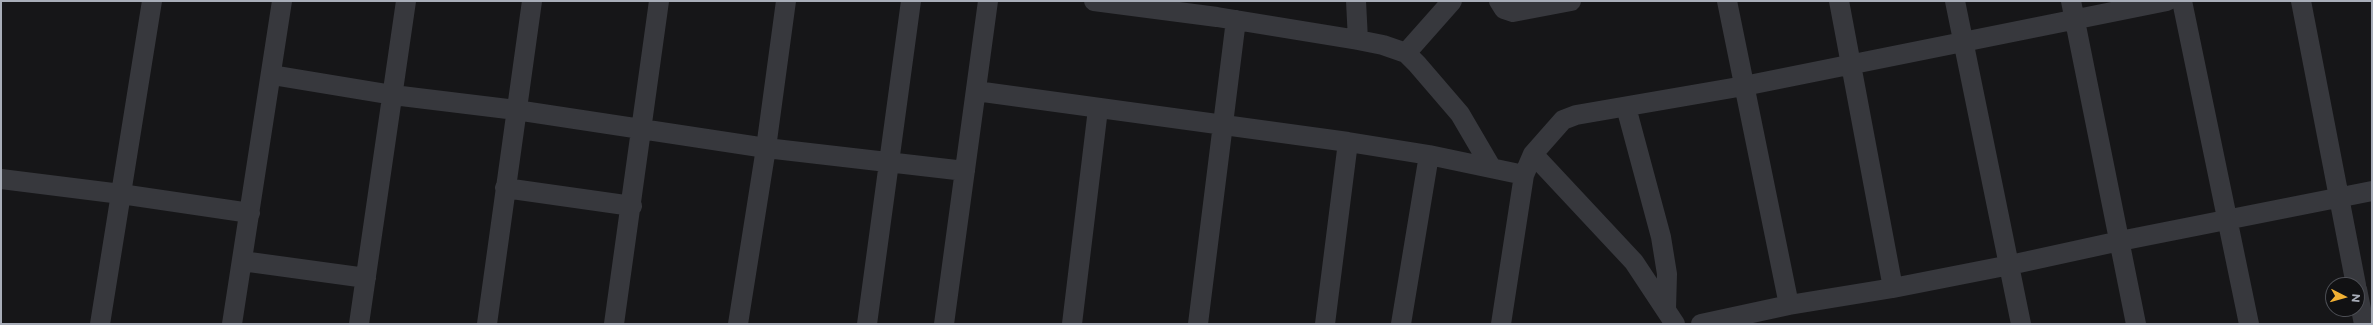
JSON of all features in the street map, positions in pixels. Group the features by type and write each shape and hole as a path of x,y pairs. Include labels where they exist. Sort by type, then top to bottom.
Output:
{"street":[{"path":"100,324 152,1"},
{"path":"232,324 272,75 282,1"},
{"path":"359,324 406,1"},
{"path":"487,324 532,1"},
{"path":"614,324 643,129 659,1"},
{"path":"738,324 766,148 786,1"},
{"path":"867,324 911,1"},
{"path":"944,324 988,1"},
{"path":"1094,1 1224,13 1383,45 1406,53 1460,114 1491,167"},
{"path":"1356,1 1358,40"},
{"path":"1406,53 1452,1"},
{"path":"1498,1 1504,9 1513,12 1571,1"},
{"path":"1727,1 1789,305"},
{"path":"1839,1 1894,288"},
{"path":"1955,1 2021,324"},
{"path":"1501,324 1524,175 1533,154 1563,120 1576,115 1744,86 1963,41 2073,10 2166,1"},
{"path":"2182,1 2249,324"},
{"path":"2301,1 2354,277"},
{"path":"2073,10 2136,324"},
{"path":"1198,324 1221,123 1224,13"},
{"path":"272,75 393,96 516,110 766,148 964,171"},
{"path":"976,91 1098,109 1221,123 1348,142 1429,155 1524,175"},
{"path":"1626,107 1661,237 1667,274 1670,317"},
{"path":"1072,324 1098,109"},
{"path":"1325,324 1348,142"},
{"path":"1533,154 1634,262 1670,317"},
{"path":"1401,324 1429,155"},
{"path":"1,179 121,194 250,213"},
{"path":"505,188 632,206"},
{"path":"1701,324 1789,305 1894,288 2372,191"},
{"path":"242,261 366,278"}]}
